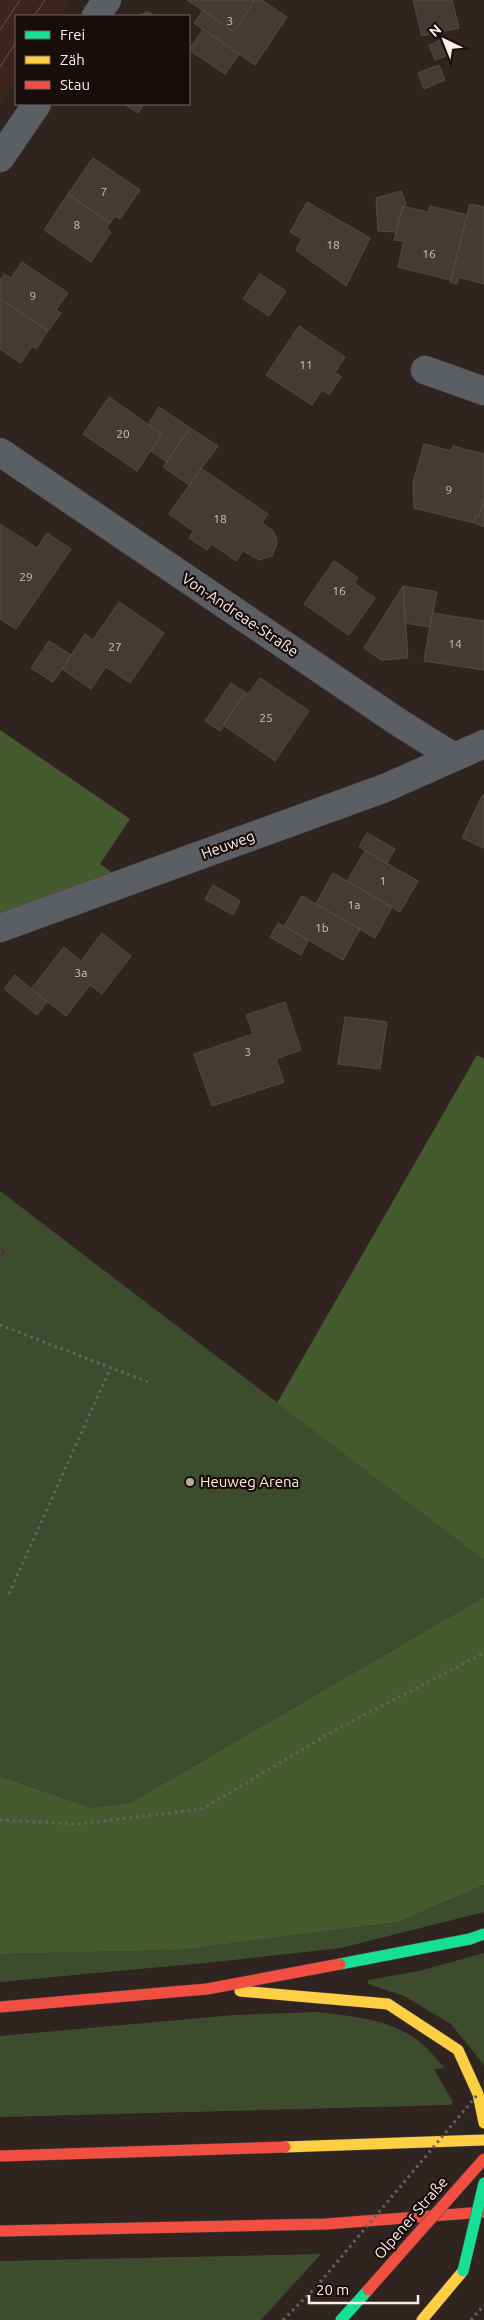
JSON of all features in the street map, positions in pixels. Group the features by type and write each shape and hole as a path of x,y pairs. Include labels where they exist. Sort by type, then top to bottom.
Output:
{"main road":[{"path":"0,2007 206,1988 470,1939 484,1934"},
{"path":"206,1988 388,2004 458,2050 478,2094 484,2123"},
{"path":"0,2156 484,2140"},
{"name":"Olpener Straße","path":"341,2320 484,2159"},
{"path":"422,2320 463,2271 484,2183"},
{"path":"0,2231 326,2224 484,2212"}],"street":[{"path":"97,15 107,0"},
{"path":"0,158 36,105"},
{"path":"425,370 484,391"},
{"name":"Von-Andreae-Straße","path":"0,452 398,722 454,757"},
{"path":"454,757 484,744"},
{"name":"Heuweg","path":"0,928 385,788 454,757"}],"path":[{"path":"0,1325 148,1382"},
{"path":"9,1594 111,1367"},
{"path":"0,1820 79,1824 202,1809 337,1728 484,1653"},
{"path":"283,2320 316,2287 478,2094"},
{"path":"470,2320 484,2305"}],"shaded area":[{"path":"0,0 70,0 60,15 15,15 15,80 0,103"}],"green space":[{"path":"0,730 130,819 100,864 113,873 0,914"},
{"path":"477,1055 484,1059 484,1560 277,1403"},
{"name":"Heuweg Arena","path":"0,1191 484,1560 484,1597 130,1803 91,1808 0,1776"},
{"path":"484,1597 484,1885 398,1922 181,1950 0,1954 0,1776 91,1808 130,1803"},
{"path":"484,1885 484,1912 341,1948 0,1982 0,1954 181,1950 398,1922"},
{"path":"484,1953 484,2065 451,2024 404,1996 368,1984 368,1980 419,1971"},
{"path":"316,2012 371,2020 410,2035 424,2046 445,2068 434,2069 453,2102 450,2105 0,2117 0,2036 234,2015"},
{"path":"321,2254 261,2320 0,2320 0,2261"}],"building":[{"path":"187,0 255,0 234,32"},
{"path":"255,0 262,0 287,17 255,65 194,23 203,10 234,32"},
{"path":"413,0 452,0 459,28 422,36"},
{"path":"147,11 153,15 140,15"},
{"path":"203,29 239,54 225,74 190,51"},
{"path":"445,38 451,54 435,60 429,45"},
{"path":"439,65 445,80 424,89 418,73"},
{"path":"126,105 143,105 138,113"},
{"path":"93,158 140,190 120,219 115,216 110,223 68,194"},
{"path":"401,191 406,204 403,206 396,232 378,231 376,198"},
{"path":"68,194 110,223 106,228 111,232 91,262 44,230"},
{"path":"307,202 370,238 346,286 296,250 302,239 290,232"},
{"path":"470,204 484,207 484,284 459,277 457,284 450,282"},
{"path":"403,206 428,212 430,206 467,215 451,280 398,267 404,241 394,240"},
{"path":"22,262 68,293 56,310 61,313 48,331 0,299 0,280 4,274 11,278"},
{"path":"260,274 286,291 269,316 243,299"},
{"path":"0,299 48,331 36,349 32,346 21,363 0,349"},
{"path":"299,326 345,357 335,372 341,377 329,395 322,390 312,405 266,375"},
{"path":"109,397 162,434 137,471 83,434"},
{"path":"159,407 190,428 167,462 151,451 162,434 148,425"},
{"path":"190,428 218,446 189,485 163,467"},
{"path":"424,444 451,451 453,446 484,454 484,497 479,516 476,515 474,523 414,508 413,483"},
{"path":"201,468 268,514 262,523 273,531 276,537 277,544 272,556 259,560 243,551 236,561 212,544 207,550 189,538 193,531 169,514"},
{"path":"484,497 484,527 474,523 476,515 479,516"},
{"path":"0,524 37,548 47,533 71,549 16,629 0,619"},
{"path":"334,561 358,578 354,583 375,598 349,635 304,604"},
{"path":"403,586 408,658 381,660 364,648"},
{"path":"403,586 437,592 430,627 405,623"},
{"path":"119,602 164,633 130,683 106,667 91,689 62,669 85,634 93,640"},
{"path":"432,613 484,621 484,670 424,661"},
{"path":"49,641 71,655 53,682 31,668"},
{"path":"260,678 309,711 275,761 223,725 245,692 248,694"},
{"path":"231,683 245,692 220,731 205,721"},
{"path":"484,795 484,848 462,838"},
{"path":"367,833 395,849 387,863 359,847"},
{"path":"365,851 418,881 400,912 347,881"},
{"path":"333,873 392,907 375,938 316,904"},
{"path":"213,885 240,901 233,915 205,899"},
{"path":"302,896 360,929 343,960 284,926"},
{"path":"278,923 309,940 301,955 270,937"},
{"path":"102,933 131,956 102,994 90,985 66,1016 31,989 64,947 81,961"},
{"path":"15,975 47,1002 37,1015 4,989"},
{"path":"285,1002 301,1050 276,1059 284,1082 212,1106 194,1054 253,1034 246,1015"},
{"path":"345,1017 387,1022 380,1069 338,1064"},
{"path":"0,1246 7,1251 0,1260"}],"tram line":[{"path":"0,30 20,0"},
{"path":"35,15 45,0"},
{"path":"0,67 15,44"}],"traffic: fast":[{"path":"340,1964 470,1939 484,1934"},
{"path":"463,2271 484,2183"},
{"path":"341,2320 368,2290"}],"traffic: slow":[{"path":"240,1991 388,2004 458,2050 478,2094 484,2123"},
{"path":"285,2147 484,2140"},
{"path":"422,2320 463,2271"}],"traffic: jam":[{"path":"0,2007 207,1989 340,1964"},
{"path":"0,2156 285,2147"},
{"path":"368,2290 484,2159"},
{"path":"0,2231 326,2224 484,2212"}],"place":[{"name":"Heuweg Arena","path":"190,1482"}]}
